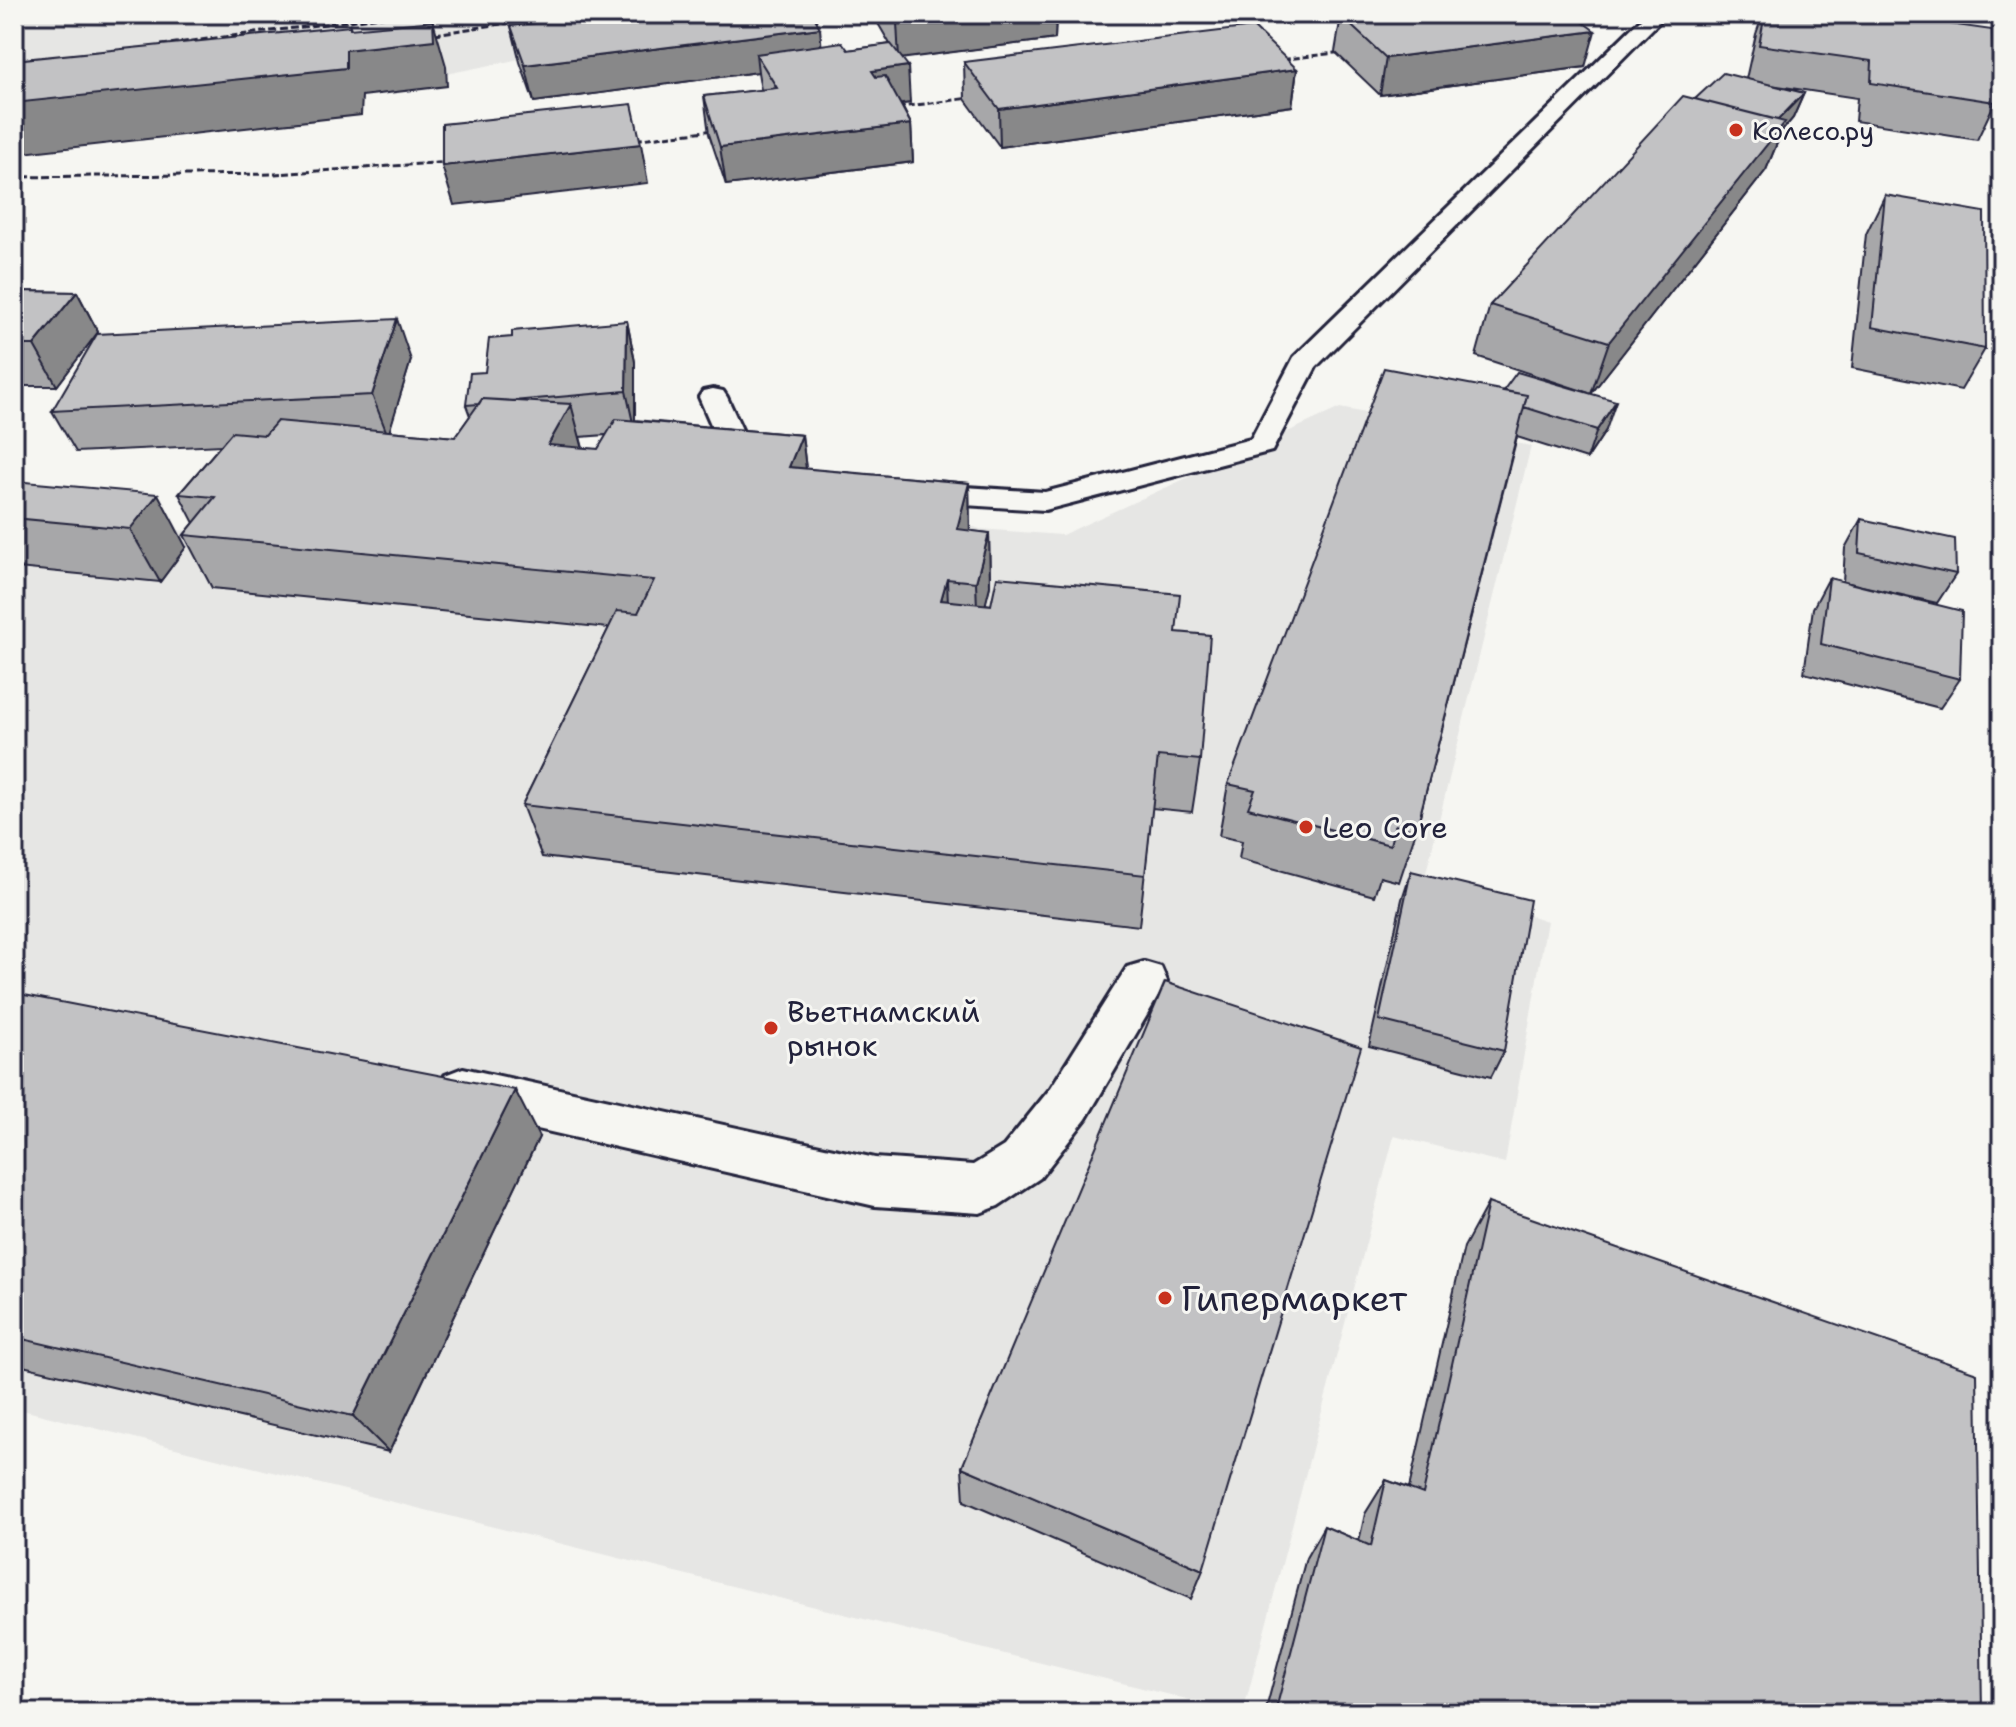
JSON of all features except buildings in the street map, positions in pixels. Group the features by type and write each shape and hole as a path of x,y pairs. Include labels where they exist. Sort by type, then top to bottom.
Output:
{"street":[{"path":"426,1082 875,1182 980,1189 1022,1162 1068,1104 1144,981"}],"lane":[{"path":"890,491 1045,501 1262,445 1304,363 1657,14"},
{"path":"1880,14 2002,28"},
{"path":"713,397 751,482 766,483"}],"shaded area":[{"path":"14,14 742,14 239,116 14,140"},
{"name":"Вьетнамский рынок","path":"1340,408 1531,446 1424,881 1547,921 1505,1163 1394,1136 1243,1713 14,1408 14,521 210,532 808,474 980,529 1062,535"}],"railway":[{"path":"161,45 404,14"},
{"path":"415,37 567,14"},
{"path":"1263,62 1359,50"},
{"path":"878,110 985,96"},
{"path":"616,142 731,128"},
{"path":"14,177 275,174 465,161"}],"place":[{"name":"Колесо.ру","path":"1736,130"},
{"name":"Leo Core","path":"1306,827"},
{"name":"Вьетнамский рынок","path":"771,1028"},
{"name":"Гипермаркет","path":"1165,1298"}]}
